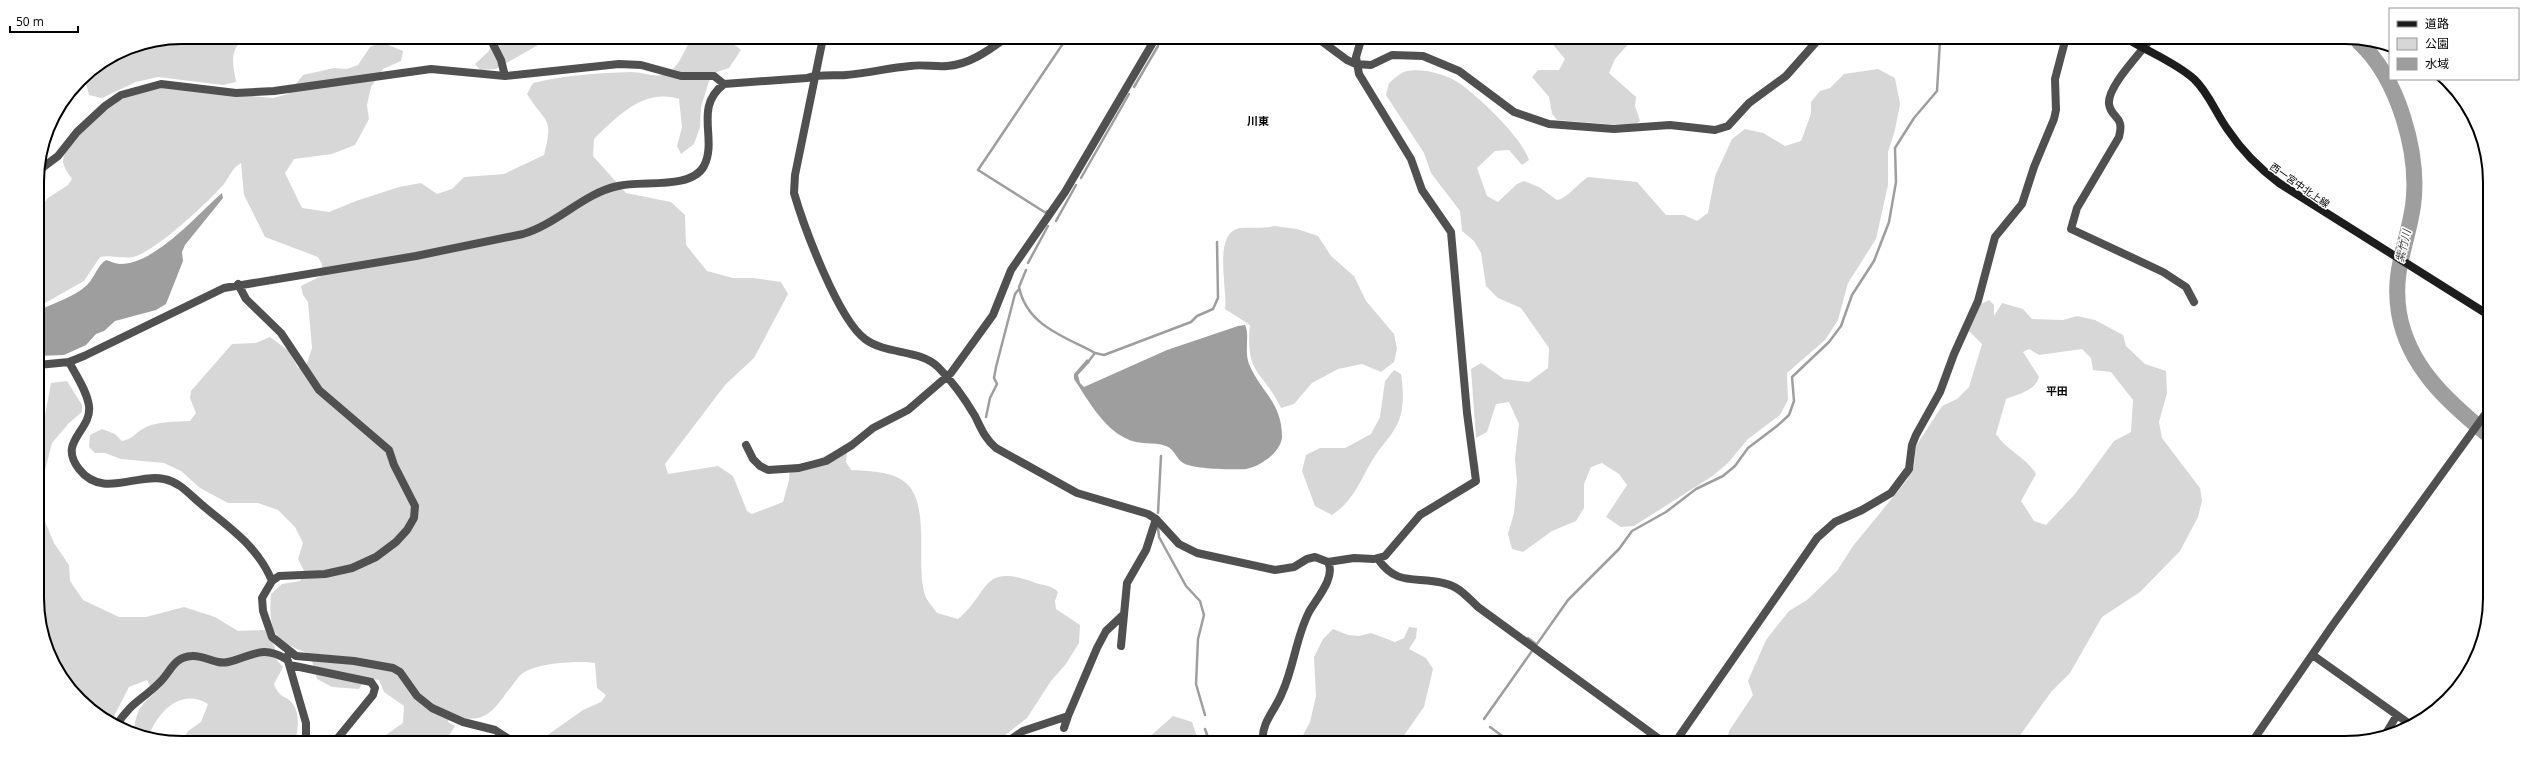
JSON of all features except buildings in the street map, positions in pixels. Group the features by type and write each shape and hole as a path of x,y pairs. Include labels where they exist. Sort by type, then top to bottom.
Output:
{"main road":[{"name":"西一宮中北上線","path":"2135,44 2193,79 2204,91 2227,130 2260,169 2307,203 2483,312"}],"street":[{"path":"493,44 501,60 505,76"},
{"path":"822,44 795,175 794,193 827,275 848,319 865,340 878,346 930,361 946,377 967,403 989,442 996,448 1077,493 1134,509 1156,519 1179,544 1197,553 1284,570 1315,557 1328,562 1354,558 1378,559 1385,556 1420,516 1476,481 1467,413 1464,353 1451,232 1422,190 1411,159 1360,74 1356,64 1357,48 1359,44"},
{"path":"45,166 58,156 77,132 105,106 120,96 161,84 236,93 274,91 431,69 505,76 619,64 641,65 681,76 714,76 724,84 807,78 816,75 830,77 852,75 916,65 947,66 964,62 984,53 997,44"},
{"path":"746,445 753,459 760,466 768,470 799,468 826,461 852,445 873,428 908,410 946,377 993,315 1011,270 1065,192 1152,44"},
{"path":"1325,44 1347,60 1356,64 1371,64 1392,55 1423,56 1460,71 1514,112 1549,124 1614,129 1670,125 1715,130 1728,126 1749,103 1786,76 1814,44"},
{"path":"1679,736 1817,538 1835,522 1862,510 1891,493 1909,469 1912,445 1916,435 1940,392 1978,300 1995,237 2022,204 2034,167 2054,119 2055,79 2064,44"},
{"path":"2146,44 2110,96 2110,107 2120,120 2122,128 2119,137 2077,208 2071,229 2163,272 2186,287 2194,302"},
{"path":"44,364 69,362 203,297 238,284 416,256 524,234 539,229 596,194 613,187 632,183 688,180 697,175 705,162 707,112 710,100 724,84"},
{"path":"238,284 246,299 281,333 319,390 389,450 391,458 415,506 414,518 407,530 396,542 376,557 352,568 325,574 279,576 272,581 262,598 262,611 272,637 289,659 306,723 306,736"},
{"path":"69,362 84,391 89,406 88,416 73,441 71,451 79,470 102,484 118,484 154,477 166,479 181,486 250,544 272,581"},
{"path":"2256,736 2314,656 2332,626 2483,416"},
{"path":"1121,646 1126,583 1146,550 1156,519"},
{"path":"1378,559 1386,568 1403,578 1415,581 1443,583 1467,595 1478,607 1655,736"},
{"path":"1263,736 1263,730 1283,693 1308,613 1329,575 1330,566 1328,562"},
{"path":"1064,728 1081,689 1088,665 1100,642 1106,631 1123,615"},
{"path":"120,720 132,704 160,683 170,666 185,657 194,655 210,661 228,662 248,654 268,651 289,659 371,682 375,688 373,695 338,736"},
{"path":"2314,656 2406,721"},
{"path":"289,659 305,658 354,661 394,668 400,672 417,696 432,708 463,722 495,730 504,736"},
{"path":"2389,728 2397,715"},
{"path":"1016,736 1023,732 1068,716"}],"green space":[{"path":"173,44 239,44 234,51 233,57 236,82 223,85 158,77 136,82 102,98 89,95 86,84 91,78 106,67 129,55 155,47"},
{"path":"377,44 386,44 403,51 401,61 383,69 371,87 367,105 369,119 355,145 332,154 294,159 285,173 302,208 329,212 356,201 399,187 421,183 437,194 452,189 464,177 504,174 544,155 548,126 543,116 527,94 533,83 570,76 606,73 631,72 662,75 672,70 688,44 733,44 741,50 729,68 717,72 709,81 701,107 700,127 694,144 681,154 677,146 682,127 679,99 666,97 654,98 642,101 632,107 612,122 594,139 593,156 626,193 671,202 685,215 686,245 707,271 733,278 753,278 781,282 788,294 754,358 725,385 665,464 668,474 718,466 733,476 747,511 752,514 783,502 789,480 790,466 814,461 837,450 847,453 846,462 851,470 880,472 894,476 906,483 914,493 918,505 920,520 922,582 925,595 937,613 958,619 988,584 994,579 1003,576 1016,577 1055,589 1058,592 1055,601 1056,609 1080,625 1079,643 1066,664 1051,681 1027,718 1004,736 546,736 583,710 601,702 606,695 597,688 595,663 579,662 547,665 537,667 523,673 493,710 487,714 480,718 472,719 451,715 448,722 455,726 450,734 446,736 384,736 403,723 404,706 384,692 379,680 366,678 359,689 332,687 317,679 310,654 288,645 276,633 271,617 271,594 282,584 300,581 305,573 298,559 303,543 295,527 278,510 258,503 228,503 200,488 181,471 164,463 121,459 105,453 95,453 89,447 90,435 102,429 115,434 122,441 129,439 151,425 167,422 190,421 196,413 190,398 191,391 232,344 256,343 270,337 289,351 298,368 306,366 312,348 308,302 303,295 301,286 321,276 322,264 318,257 265,237 244,195 241,163 235,167 224,184 207,202 172,233 149,250 134,257 100,257 84,281 44,304 44,203 48,198 68,185 72,179 63,163 65,154 70,146 94,120 117,102 147,89 157,87 273,98 288,94 303,75 334,68 347,69 358,65 370,47"},
{"path":"492,44 539,44 496,69 480,70 475,64 488,52"},
{"path":"1554,44 1628,44 1615,59 1609,73 1636,97 1635,106 1640,121 1633,126 1557,120 1552,114 1549,97 1532,77 1538,70 1559,70 1565,59"},
{"path":"1878,69 1895,78 1900,104 1895,130 1888,152 1888,185 1876,239 1848,283 1838,320 1825,340 1787,373 1788,400 1780,415 1748,439 1727,464 1711,477 1634,526 1621,527 1606,517 1627,485 1619,474 1602,463 1591,467 1584,484 1584,508 1576,521 1552,531 1523,552 1512,549 1508,534 1514,513 1517,482 1515,459 1519,424 1509,402 1496,404 1487,432 1476,438 1471,369 1481,363 1504,379 1529,382 1548,368 1549,348 1521,308 1498,298 1486,286 1481,253 1474,241 1462,231 1460,211 1431,173 1424,153 1386,95 1389,83 1400,74 1407,71 1429,71 1443,75 1462,85 1500,120 1518,141 1529,160 1522,165 1509,150 1495,151 1477,168 1487,196 1498,202 1517,184 1524,181 1539,187 1557,200 1561,199 1588,177 1637,182 1666,215 1684,215 1697,221 1708,213 1715,176 1732,139 1745,129 1763,133 1785,146 1801,141 1811,114 1811,102 1820,91 1830,88 1844,74"},
{"path":"1274,226 1297,229 1318,236 1331,256 1354,276 1366,301 1394,334 1397,349 1394,362 1381,372 1362,364 1338,369 1312,383 1294,404 1281,408 1253,364 1249,342 1250,325 1225,309 1223,263 1226,240 1231,232 1240,228 1261,228"},
{"path":"1989,300 1994,305 1994,316 2002,303 2023,309 2032,319 2063,320 2077,316 2095,320 2123,335 2126,346 2145,364 2166,371 2167,393 2159,422 2162,438 2200,488 2202,501 2198,517 2180,551 2140,592 2102,617 2070,673 2051,692 2020,736 1728,736 1729,731 1753,695 1748,681 1766,640 1789,611 1807,600 1837,571 1853,546 1907,480 1914,466 1916,446 1942,406 1957,399 1969,387 1982,344 1969,331 1981,304","holes":["2029,349 2039,355 2082,349 2091,358 2093,370 2111,372 2133,400 2131,432 2114,441 2075,494 2046,525 2034,521 2021,501 2036,474 2032,468 2005,445 1996,434 2006,399 2030,389 2034,386 2039,377 2023,352"]},
{"path":"1394,370 1401,374 1403,394 1403,404 1397,426 1375,456 1357,488 1347,502 1332,515 1315,506 1302,471 1306,455 1320,448 1345,448 1371,434 1380,417 1385,381"},
{"path":"67,381 82,405 82,412 69,423 52,443 44,474 44,420 51,383"},
{"path":"44,520 54,543 69,565 70,581 83,600 119,617 146,617 184,607 215,617 238,631 265,630 275,647 275,658 283,667 274,684 281,695 291,701 297,712 298,725 296,736 185,736 188,731 201,722 208,704 198,700 188,699 171,705 157,720 151,732 147,731 135,727 135,721 141,706 154,694 147,680 129,687 113,717 91,702 78,689 58,659 51,642 44,607"},
{"path":"1409,627 1417,628 1416,638 1409,649 1426,658 1433,669 1424,707 1405,734 1405,736 1303,736 1310,722 1316,696 1314,657 1323,639 1333,629 1348,635 1359,636 1371,633 1395,642 1404,638"},
{"path":"1173,716 1192,722 1197,736 1150,736"}],"water":[{"path":"222,193 223,198 185,245 182,252 183,261 166,304 156,310 115,321 104,331 96,334 86,345 64,355 44,356 44,308 70,297 82,289 90,282 100,265 106,260 120,264 133,262 161,248"},
{"path":"1245,325 1249,364 1274,406 1281,425 1282,437 1281,443 1274,453 1269,458 1252,468 1224,469 1191,466 1182,462 1169,447 1136,442 1125,438 1102,420 1074,379 1074,374 1087,359 1090,362 1078,375 1080,383 1084,387 1167,350"}],"waterway":[{"path":"1047,211 1046,213 978,170 1063,44"},
{"path":"1484,719 1568,600 1619,549 1632,531 1666,512 1696,489 1723,476 1735,466 1748,448 1789,415 1794,401 1792,377 1829,342 1841,326 1852,295 1874,261 1889,222 1896,182 1895,148 1914,118 1937,91 1940,44"},
{"name":"紫竹川","path":"2362,45 2373,57 2385,75 2395,96 2409,140 2413,163 2413,206 2397,284 2399,313 2404,332 2411,350 2431,381 2457,408 2483,430"},
{"path":"1134,87 1158,46"},
{"path":"1081,178 1129,94"},
{"path":"1056,221 1076,185"},
{"path":"1028,263 1048,226"},
{"path":"1026,270 1019,287 1023,300 1038,321 1059,335 1095,353 1104,355 1191,322 1197,316 1213,309 1218,298 1217,242"},
{"path":"986,417 990,398 997,384 994,378 996,367 1015,294 1019,289"},
{"path":"1088,362 1095,353"},
{"path":"1158,513 1161,456"},
{"path":"1158,528 1159,537 1186,586 1200,601 1204,615 1198,639 1196,684 1205,715"},
{"path":"1528,638 1536,644"},
{"path":"1490,727 1502,736"},
{"path":"1205,729 1208,736"}],"district":[{"name":"川東","path":"1258,121"},
{"name":"平田","path":"2057,391"}]}
